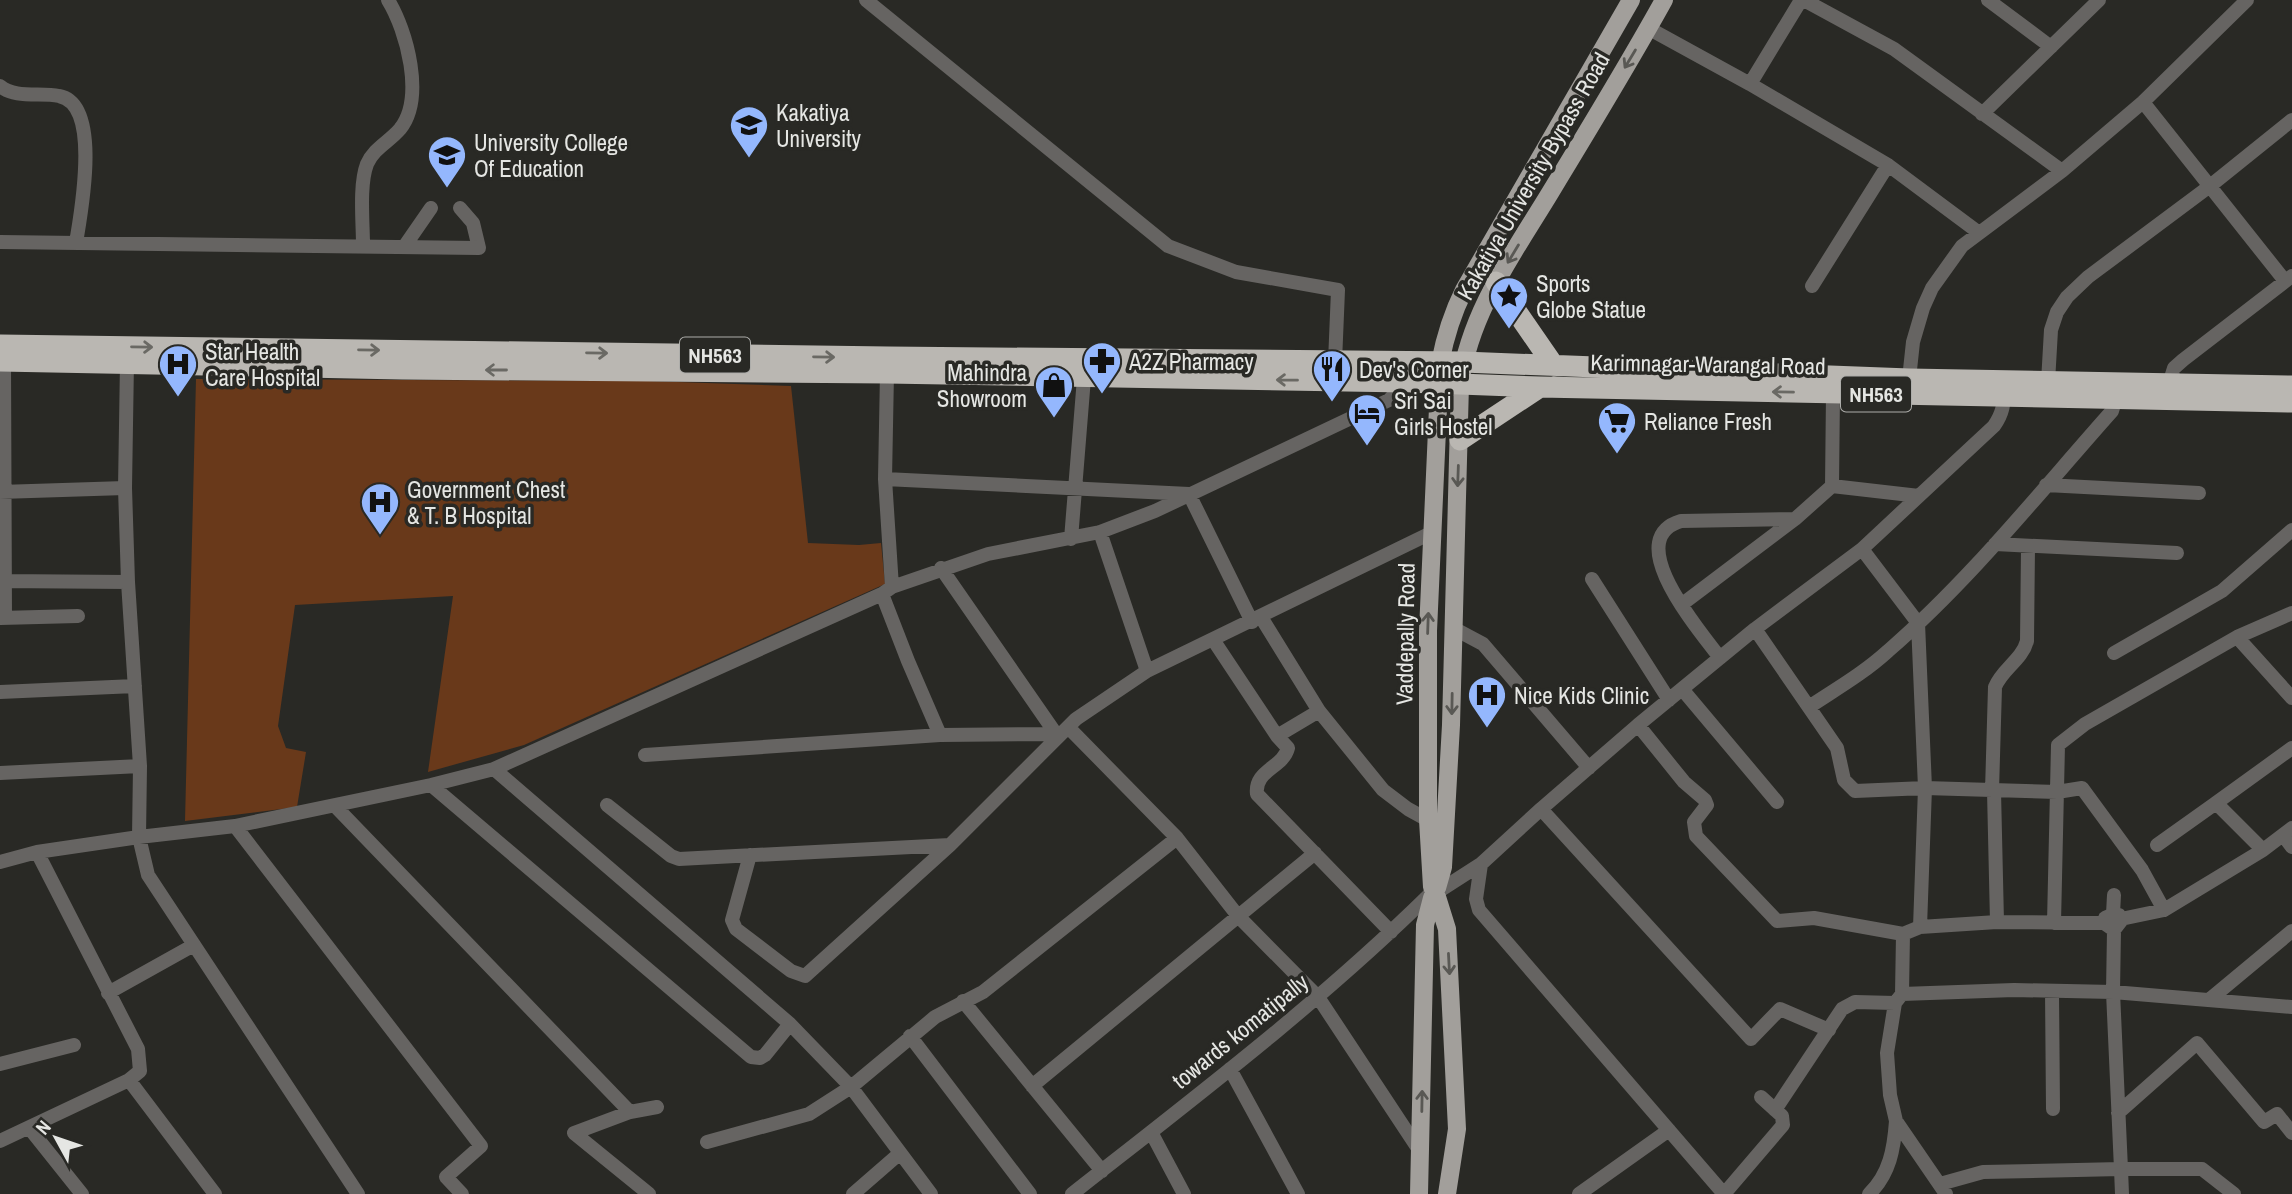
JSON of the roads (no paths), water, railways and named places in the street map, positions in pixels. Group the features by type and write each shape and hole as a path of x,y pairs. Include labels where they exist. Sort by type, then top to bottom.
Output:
{"highway":[{"path":"1496,282 1554,366"},
{"name":"NH563","path":"1,356 1335,362 1435,376 1460,384"},
{"name":"NH563","path":"1,356 402,369 887,373 1406,382 1435,376 1463,362"},
{"name":"Karimnagar-Warangal Road","path":"1463,362 1909,379 2116,398 2292,402"},
{"name":"Karimnagar-Warangal Road","path":"1460,384 1833,393 2004,389 2048,382 2292,386"},
{"path":"1460,440 1540,387"}],"main road":[{"name":"Kakatiya University Bypass Road","path":"1435,376 1452,316 1464,290 1631,0"},
{"name":"Kakatiya University Bypass Road","path":"1434,893 1443,867 1451,725 1460,384 1470,333 1496,282 1664,0"},
{"name":"Vaddepally Road","path":"1434,893 1428,820 1428,631 1433,532 1435,376"},
{"path":"1419,1194 1425,925 1434,893"},
{"path":"1434,893 1447,929 1457,1129 1447,1194"}],"street":[{"path":"363,245 366,168 375,151 400,129 411,106 408,48 388,0"},
{"path":"866,0 1168,246 1236,272 1338,290 1335,362"},
{"path":"1750,84 1802,0 1894,49 2062,171"},
{"path":"1982,114 2099,0"},
{"path":"1909,379 1913,342 1932,288 1962,246 2062,171 2143,102 2247,0"},
{"path":"1992,1 2051,47"},
{"path":"1648,29 1750,84 1888,165 1978,232"},
{"path":"0,86 4,90 24,94 67,97 76,105 82,120 86,173 76,243"},
{"path":"2143,102 2288,278 2174,368 2169,384"},
{"path":"2048,382 2051,330 2057,312 2067,297 2088,277 2210,186 2292,120"},
{"path":"1812,286 1888,165"},
{"path":"404,247 431,208"},
{"path":"0,242 479,248 473,223 460,208"},
{"path":"1,356 2,618 78,615"},
{"path":"127,362 125,488 128,582 140,766 139,837 148,875 358,1194"},
{"path":"887,373 887,590 908,661 940,735"},
{"path":"1071,539 1084,378"},
{"path":"0,862 37,852 139,837 235,827 494,769 887,590 942,568 988,554 1100,532 1155,511 1388,400 1406,382"},
{"name":"towards komatipally","path":"1072,1194 1318,997 1434,893 1481,864 1541,808 1669,699 1755,629 1862,549 1994,426 2001,416 2004,389"},
{"path":"1681,605 1795,519 1832,486 1833,393"},
{"path":"1809,706 1855,677 1918,623 1995,544 2112,411 2116,398"},
{"path":"885,480 1189,494"},
{"path":"2046,485 2199,493"},
{"path":"1832,486 1919,496"},
{"path":"3,492 125,488"},
{"path":"1189,494 1257,620 1320,711 1383,790 1428,820"},
{"path":"1720,658 1681,605 1658,557 1657,546 1661,534 1669,525 1694,520 1795,519"},
{"path":"2114,653 2222,591 2292,530"},
{"path":"1100,532 1147,671"},
{"path":"750,855 732,920 736,929 791,971 805,976 950,845 1076,719 1147,671 1214,641 1433,532"},
{"path":"1995,544 2177,553"},
{"path":"1997,922 1993,791 1995,687 1998,679 2025,649 2027,641 2028,547"},
{"path":"1862,549 1918,623 1925,788 1920,927"},
{"path":"942,568 1062,732 1177,838 1238,916 1318,997 1421,1153"},
{"path":"1592,579 1669,699"},
{"path":"2,581 128,582"},
{"path":"2054,923 2058,745 2085,724 2237,637 2292,613"},
{"path":"1453,628 1483,645 1589,768"},
{"path":"1755,629 1837,748 1843,780 1848,787 1854,791 1871,792 1925,788 2057,792 2081,788 2142,870 2164,910"},
{"path":"2237,637 2292,698"},
{"path":"1214,641 1277,736 1288,748 1287,753 1258,781 1257,794 1391,932"},
{"path":"0,692 135,687"},
{"path":"1682,689 1777,802"},
{"path":"1277,736 1320,711"},
{"path":"1638,725 1684,782 1705,800 1705,810 1694,822 1696,836 1773,918 1782,922 1814,918 1903,934 1920,927 1997,922 2113,922 2164,910 2263,850 2287,831 2292,847"},
{"path":"645,755 940,735 1062,732"},
{"path":"2157,845 2292,748"},
{"path":"0,773 140,766"},
{"path":"494,769 790,1024 851,1087 931,1194"},
{"path":"431,785 751,1058 760,1059 765,1055 790,1024"},
{"path":"2216,803 2263,850"},
{"path":"607,805 671,856 679,859 950,845"},
{"path":"335,806 630,1112"},
{"path":"1541,808 1751,1040 1780,1009 1829,1031"},
{"path":"235,827 481,1146 446,1177 462,1194"},
{"path":"707,1142 809,1114 851,1087 910,1036 935,1017 983,992 1177,838"},
{"path":"0,1141 129,1080 139,1071 138,1049 37,852"},
{"path":"1032,1086 1315,853"},
{"path":"1481,864 1476,899 1479,910 1724,1194 1783,1125 1782,1116 1761,1097"},
{"path":"2114,895 2113,992 2122,1194"},
{"path":"2209,1000 2292,931"},
{"path":"1869,1194 1894,1153 1896,1121 1890,1095 1887,1053 1899,999 1903,934"},
{"path":"108,993 194,945"},
{"path":"1776,1111 1842,1009 1848,1004 2052,991 2113,992 2292,1007"},
{"path":"2052,991 2053,1109"},
{"path":"963,1001 1102,1171"},
{"path":"910,1036 1030,1194"},
{"path":"2118,1113 2197,1043 2264,1122 2277,1114 2292,1133"},
{"path":"0,1063 74,1045"},
{"path":"1230,1069 1298,1194"},
{"path":"129,1080 215,1194"},
{"path":"649,1194 575,1133 630,1112 657,1107"},
{"path":"1896,1121 1943,1189 1983,1172 2202,1169 2234,1194"},
{"path":"30,1129 82,1194"},
{"path":"1578,1194 1669,1130"},
{"path":"1151,1132 1184,1194"},
{"path":"853,1194 899,1154"}],"place":[{"name":"Kakatiya University","path":"749,159"},
{"name":"University College Of Education","path":"447,189"},
{"name":"Sports Globe Statue","path":"1509,330"},
{"name":"A2Z Pharmacy","path":"1102,395"},
{"name":"Star Health Care Hospital","path":"178,398"},
{"name":"Dev's Corner","path":"1332,403"},
{"name":"Mahindra Showroom","path":"1054,419"},
{"name":"Sri Sai Girls Hostel","path":"1367,447"},
{"name":"Reliance Fresh","path":"1617,455"},
{"name":"Government Chest & T. B Hospital","path":"380,536"},
{"name":"Nice Kids Clinic","path":"1487,729"}]}
